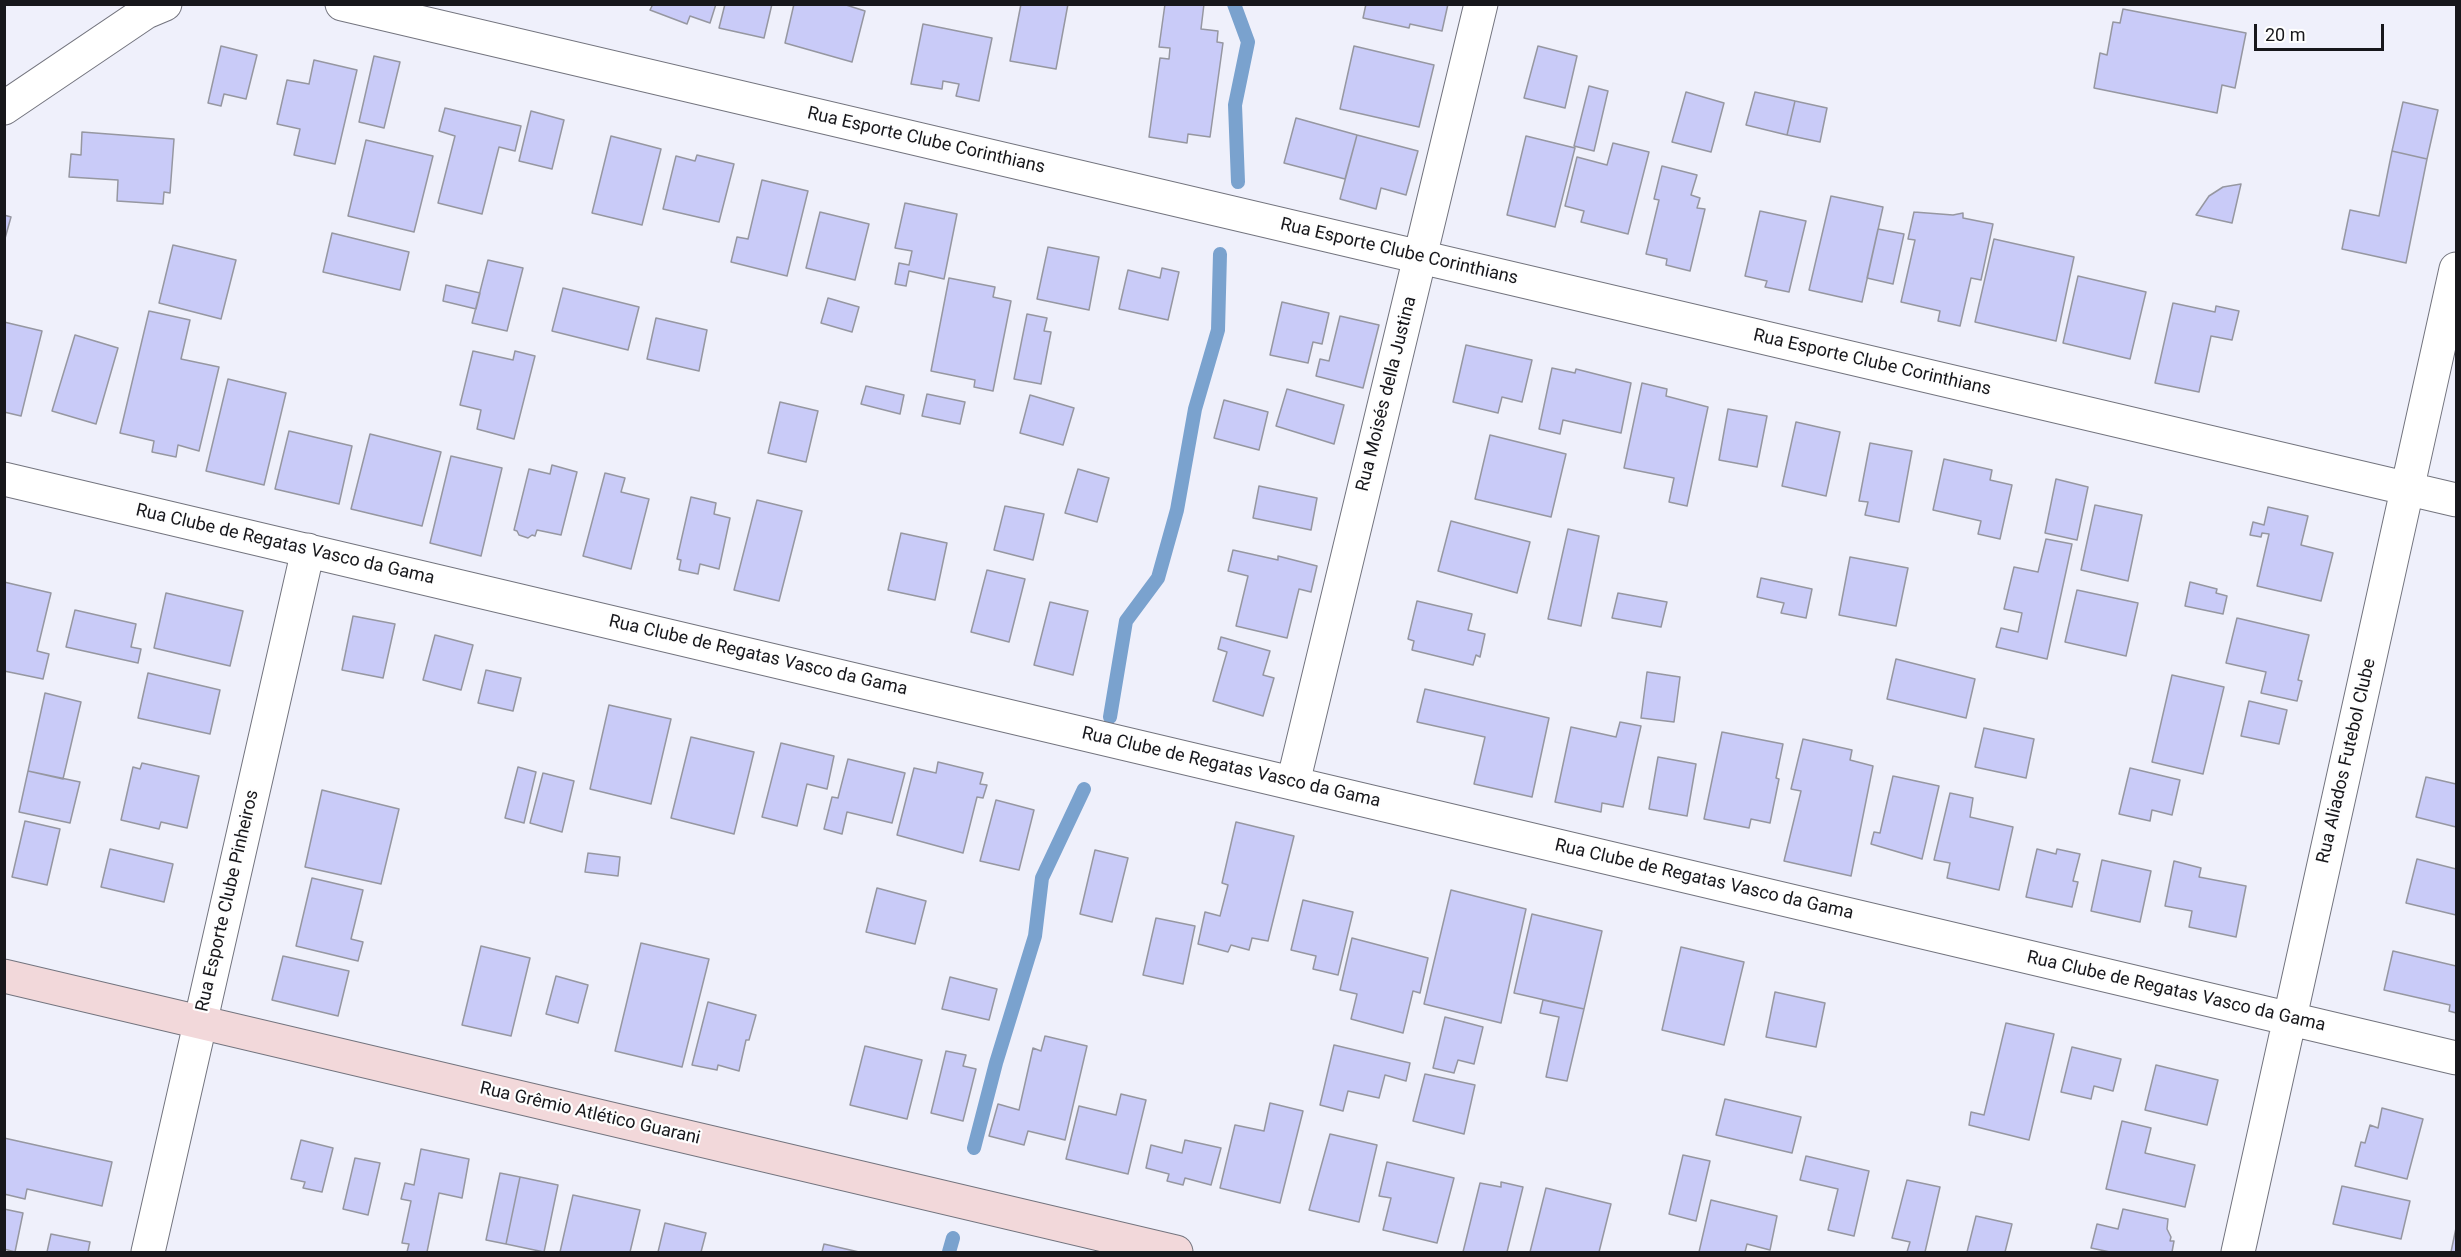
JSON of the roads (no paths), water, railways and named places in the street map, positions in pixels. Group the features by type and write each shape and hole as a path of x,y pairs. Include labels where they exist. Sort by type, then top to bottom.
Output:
{"street":[{"path":"4,108 146,12 165,4"},
{"name":"Rua Esporte Clube Corinthians","path":"342,4 2457,500"},
{"name":"Rua Moisés della Justina","path":"1293,783 1481,4"},
{"name":"Rua Aliados Futebol Clube","path":"2238,1252 2457,268"},
{"name":"Rua Clube de Regatas Vasco da Gama","path":"4,479 2457,1058"},
{"name":"Rua Esporte Clube Pinheiros","path":"148,1252 308,550"},
{"name":"Rua Grêmio Atlético Guarani","path":"4,976 1176,1252"}],"waterway":[{"path":"1234,4 1248,42 1235,105 1238,182"},
{"path":"1110,717 1126,621 1158,578 1177,510 1195,409 1218,330 1220,254"},
{"path":"974,1148 996,1063 1035,936 1042,878 1084,789"},
{"path":"949,1252 953,1238"}]}
